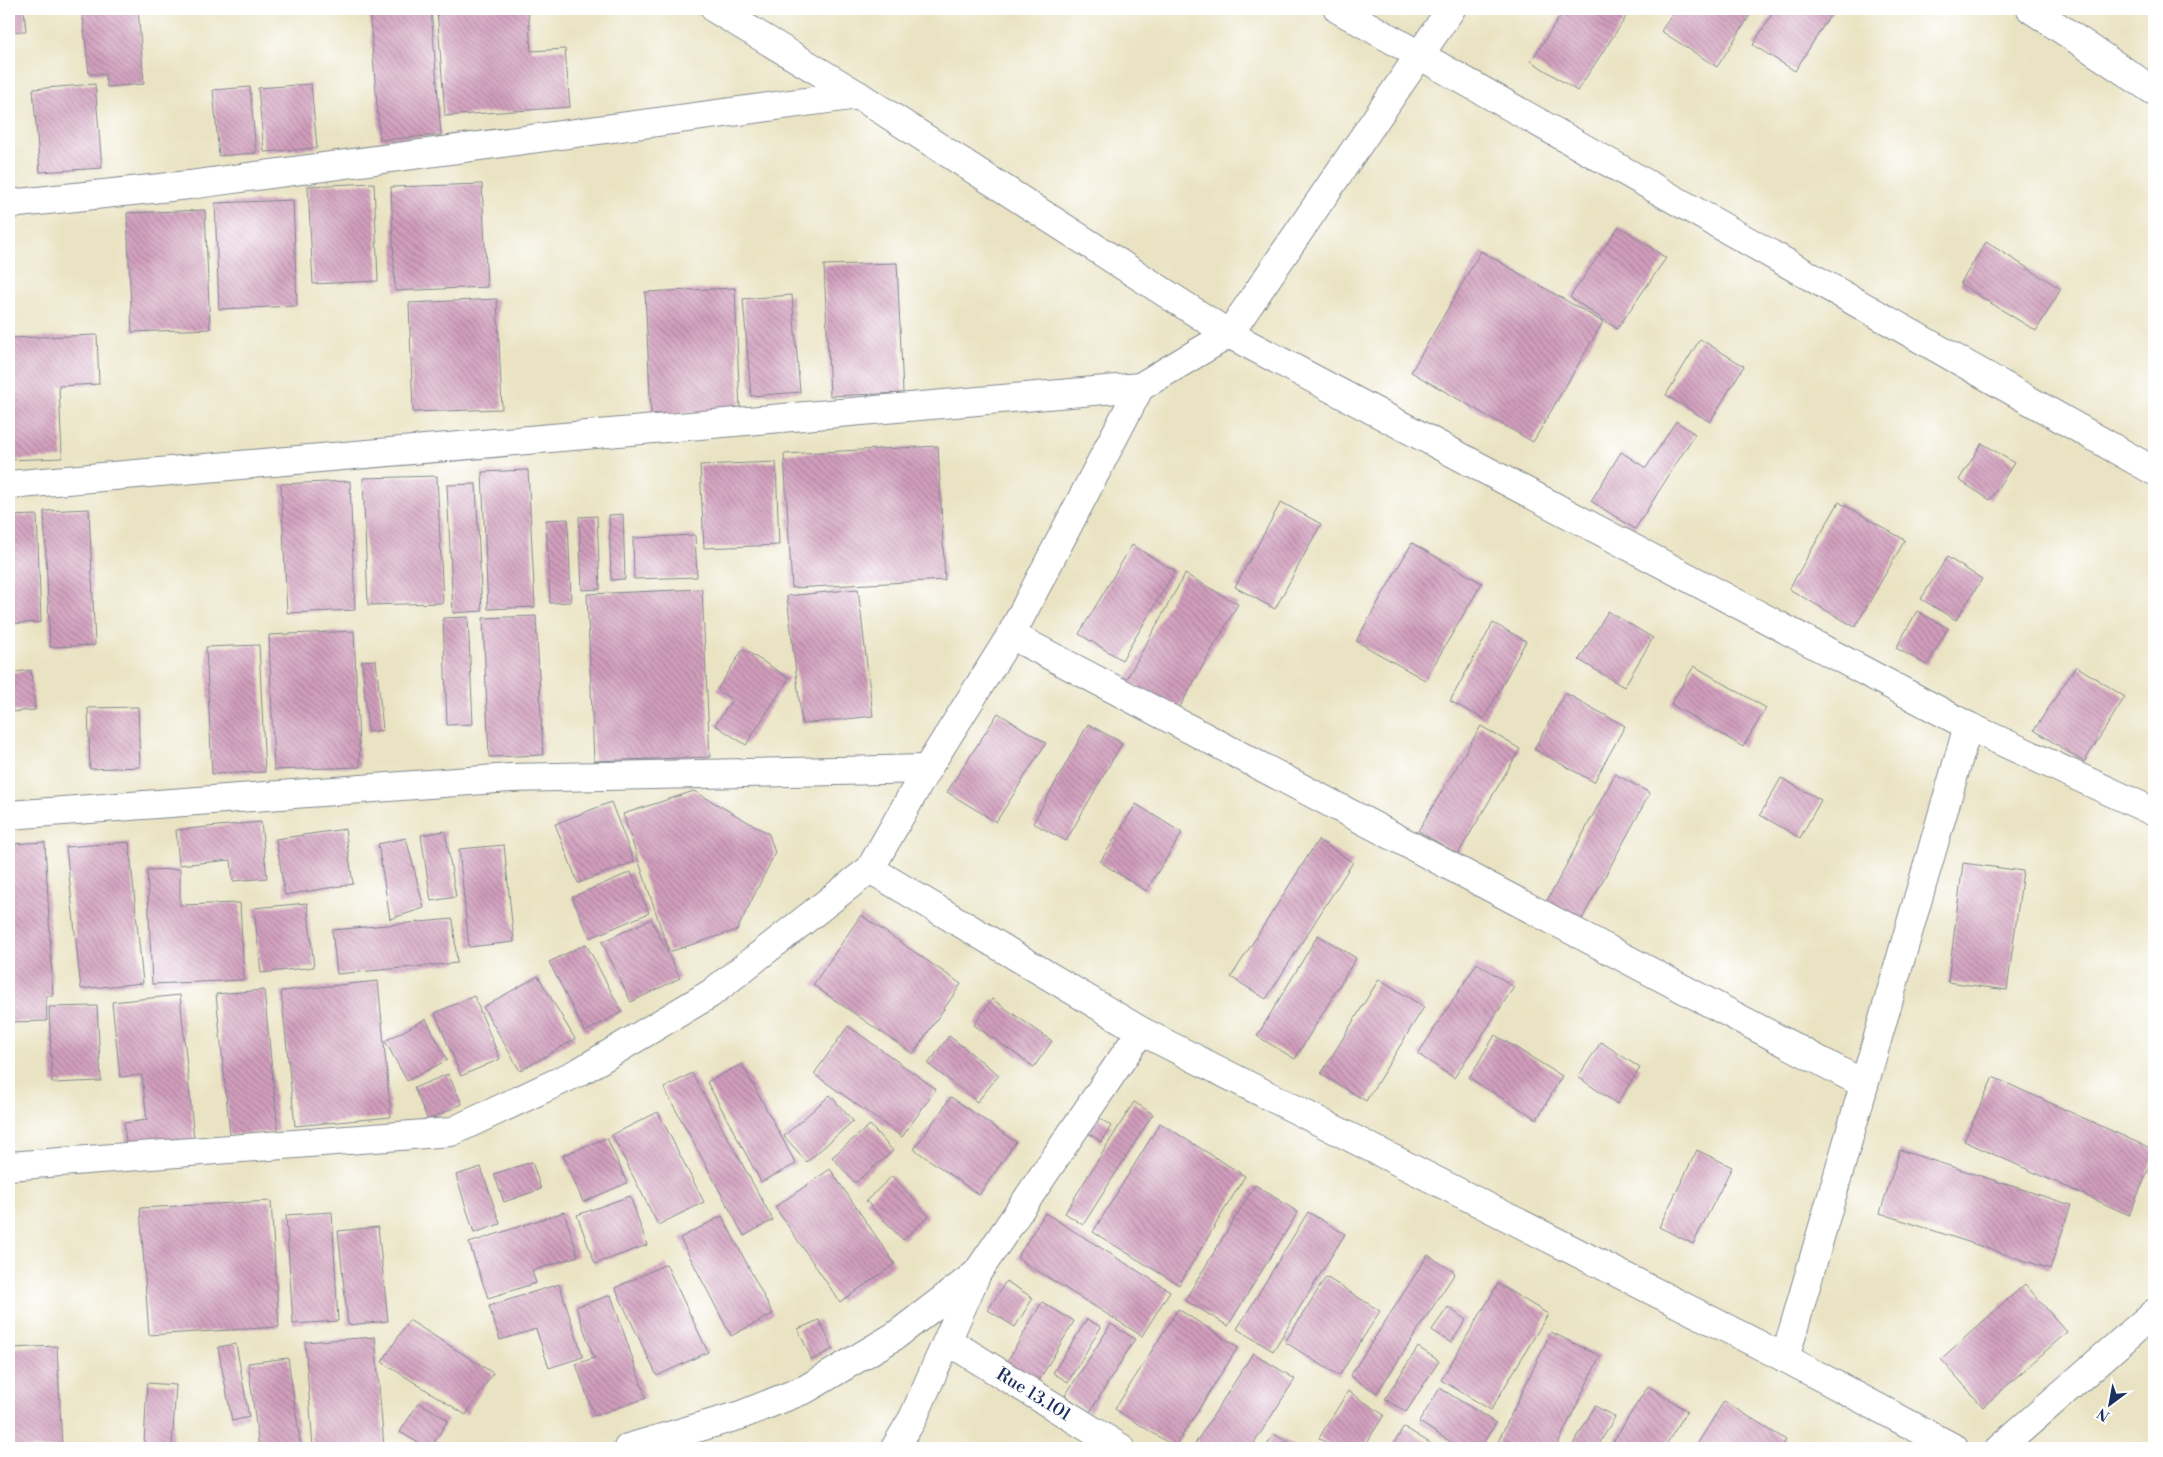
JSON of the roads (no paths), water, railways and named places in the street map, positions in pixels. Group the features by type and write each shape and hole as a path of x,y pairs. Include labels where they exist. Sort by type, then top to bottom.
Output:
{"street":[{"path":"715,9 858,95 1229,334 1968,726 2154,812"},
{"path":"1338,9 2154,471"},
{"path":"9,485 1140,388 1229,334 1451,9"},
{"path":"2031,9 2154,91"},
{"path":"9,204 188,185 858,95"},
{"path":"9,1166 451,1132 579,1072 710,994 870,869 927,769 1011,635 1140,388"},
{"path":"1011,635 1864,1084"},
{"path":"1785,1358 1968,726"},
{"path":"9,815 510,778 927,769"},
{"path":"870,869 1141,1031 1785,1358 1954,1448"},
{"path":"895,1448 913,1418 978,1273 1141,1031"},
{"path":"628,1448 741,1415 806,1389 895,1336 978,1273"},
{"path":"2000,1448 2154,1312"},
{"name":"Rue 13.101","path":"948,1342 1120,1448"}]}
